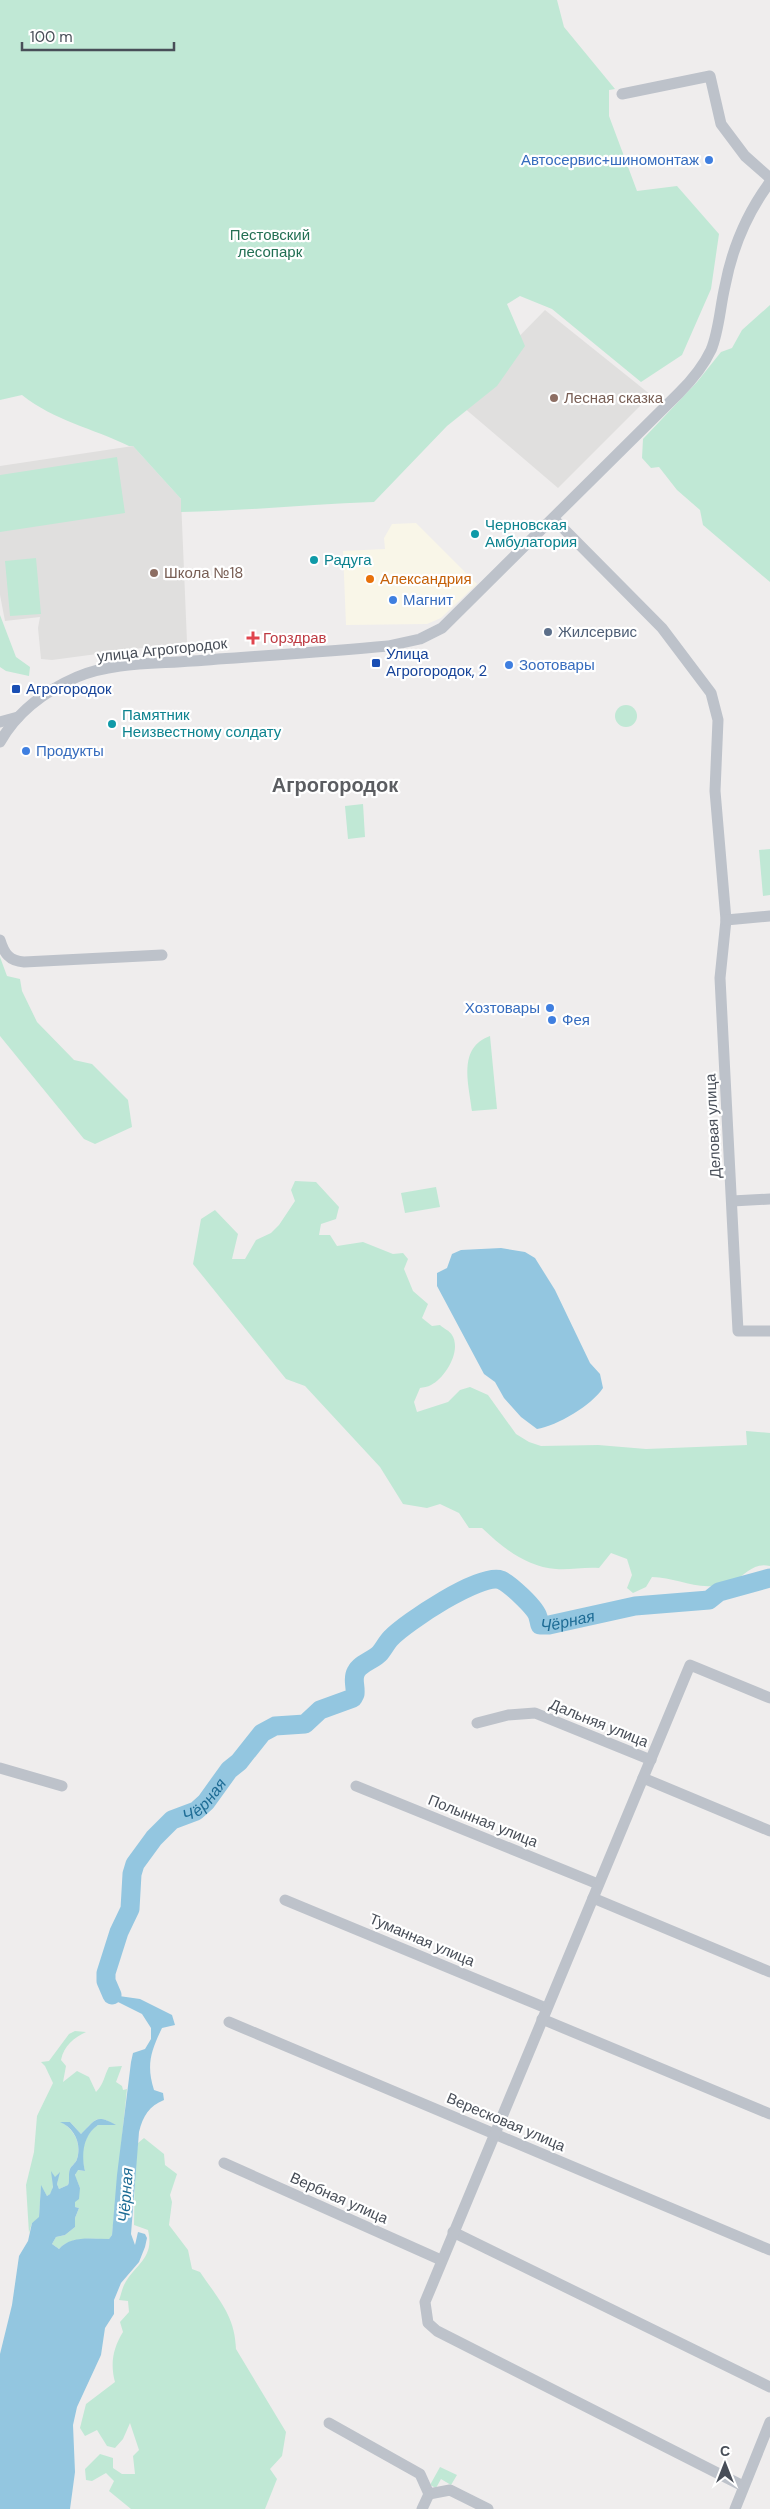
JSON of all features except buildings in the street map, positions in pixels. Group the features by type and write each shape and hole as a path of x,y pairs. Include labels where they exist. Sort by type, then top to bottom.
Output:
{"street":[{"path":"622,94 710,76 721,124 745,156 770,178"},
{"name":"улица Агрогородок","path":"0,742 18,717 32,704 59,686 97,671 135,666 388,646 420,639 442,628 554,519 701,369 712,348 725,284 742,230 753,207 770,182"},
{"name":"Деловая улица","path":"554,519 662,628 711,693 718,720 715,791 726,920 720,978 738,1331 770,1331"},
{"path":"0,722 18,717"},
{"path":"726,920 770,916"},
{"path":"0,940 7,956 14,961 24,962 162,955"},
{"path":"732,1201 770,1199"},
{"path":"744,2486 437,2331 428,2323 425,2302 690,1665 770,1698"},
{"name":"Дальняя улица","path":"477,1723 508,1715 535,1713 651,1760"},
{"path":"0,1768 62,1786"},
{"path":"643,1778 770,1831"},
{"name":"Полынная улица","path":"356,1786 598,1884"},
{"path":"593,1898 770,1972"},
{"name":"Туманная улица","path":"285,1900 770,2114"},
{"name":"Вересковая улица","path":"229,2022 770,2250"},
{"name":"Вербная улица","path":"224,2163 441,2260"},
{"path":"453,2232 770,2387"},
{"path":"735,2509 770,2422"},
{"path":"329,2423 420,2474 429,2494 422,2509"},
{"path":"429,2494 450,2490 488,2509"}],"shaded area":[{"name":"Лесная сказка","path":"545,310 651,395 558,488 456,401"},
{"path":"133,446 181,499 187,642 52,660 41,659 38,628 40,617 5,621 0,595 0,466"},
{"path":"416,523 477,584 441,618 427,624 346,625 343,551 385,549 384,538 392,524"}],"green space":[{"name":"Пестовский лесопарк","path":"0,0 557,0 564,27 615,89 609,90 609,116 637,191 677,186 719,234 711,289 682,355 641,382 552,309 520,296 507,304 525,346 497,386 447,426 374,502 181,512 181,499 133,446 61,418 22,395 0,400"},
{"path":"770,305 770,582 703,525 700,510 677,490 659,467 651,468 642,458 643,439 697,382 721,352 732,348 742,330"},
{"path":"117,457 125,513 0,532 0,475"},
{"path":"36,558 41,614 10,616 5,561"},
{"path":"0,615 16,657 30,667 29,676 6,671 0,667"},
{"path":"622,705 630,705 637,712 637,720 630,727 622,727 615,720 615,712"},
{"path":"363,804 365,837 348,839 345,806"},
{"path":"770,849 770,895 763,896 759,850"},
{"path":"0,957 7,976 20,979 22,991 37,1022 74,1060 92,1064 128,1100 132,1127 95,1144 84,1139 0,1036"},
{"path":"490,1036 497,1109 472,1111 468,1079 469,1058 473,1049"},
{"path":"295,1181 316,1182 339,1207 336,1219 321,1224 319,1235 330,1235 337,1246 363,1242 393,1254 403,1253 408,1259 404,1269 413,1291 428,1304 422,1318 432,1326 440,1325 452,1335 455,1341 455,1349 451,1363 442,1376 430,1386 420,1388 414,1402 417,1412 448,1402 460,1390 470,1387 488,1395 516,1434 529,1442 541,1446 598,1445 646,1449 747,1445 746,1431 770,1433 770,1566 754,1567 732,1582 713,1586 652,1577 646,1587 633,1593 627,1588 632,1575 627,1559 611,1553 599,1568 561,1569 545,1567 515,1555 482,1528 469,1528 459,1513 440,1504 427,1508 403,1504 380,1467 305,1386 286,1379 193,1264 201,1219 215,1210 238,1234 232,1259 245,1259 256,1240 271,1233 279,1225 295,1201 291,1190"},
{"path":"436,1187 440,1207 405,1213 401,1193"},
{"path":"75,2031 86,2032 64,2050 61,2060 66,2066 63,2082 77,2071 89,2077 96,2092 109,2067 122,2066 116,2082 122,2086 123,2090 127,2089 112,2235 109,2239 75,2240 59,2249 52,2244 56,2237 65,2235 75,2227 75,2218 79,2208 75,2207 74,2202 80,2188 75,2176 77,2170 85,2171 83,2152 86,2139 98,2125 115,2125 103,2119 95,2120 81,2134 70,2122 61,2122 70,2129 76,2138 78,2143 77,2159 70,2169 68,2185 59,2189 57,2184 59,2173 55,2178 52,2173 53,2186 50,2194 47,2196 41,2186 39,2218 32,2223 29,2233 26,2185 34,2152 37,2116 53,2083 41,2062 49,2061 69,2034"},
{"path":"144,2138 164,2154 165,2165 177,2174 170,2195 172,2202 169,2225 188,2250 192,2269 200,2272 219,2299 229,2317 235,2337 236,2349 286,2432 282,2456 270,2469 277,2479 265,2509 131,2509 109,2491 114,2481 106,2473 92,2481 86,2480 85,2469 100,2454 113,2458 113,2468 122,2474 135,2474 133,2456 139,2450 130,2423 123,2439 115,2448 107,2446 97,2430 85,2436 80,2428 86,2404 115,2382 113,2362 117,2344 123,2332 120,2322 129,2312 128,2301 119,2300 128,2278 143,2260 149,2248 148,2230 134,2225 135,2164 138,2143"},
{"path":"440,2467 457,2475 451,2485 441,2479 436,2488 430,2485"}],"water":[{"path":"501,1248 525,1252 535,1258 555,1290 590,1363 600,1374 603,1388 583,1408 554,1424 537,1429 521,1417 504,1398 495,1382 484,1374 437,1286 437,1273 447,1268 452,1254 461,1250"},
{"path":"106,1973 114,1992 119,1996 140,1999 172,2015 175,2025 162,2028 151,2058 150,2073 154,2090 163,2093 164,2100 154,2105 147,2112 139,2132 131,2234 135,2245 138,2232 145,2234 147,2238 139,2262 121,2283 114,2300 114,2314 105,2328 101,2355 77,2407 73,2425 75,2472 70,2509 0,2509 0,2354 12,2305 19,2256 28,2241 32,2223 39,2217 41,2185 47,2196 50,2194 53,2187 51,2171 55,2177 60,2172 57,2184 59,2189 68,2185 69,2171 77,2159 78,2142 76,2137 69,2128 60,2122 70,2122 81,2134 93,2122 99,2119 116,2125 98,2125 86,2140 83,2152 85,2171 78,2170 75,2175 80,2188 79,2199 75,2202 75,2207 79,2208 75,2218 75,2227 65,2235 56,2237 52,2244 59,2249 75,2240 88,2238 109,2239 112,2235 117,2175 131,2062 133,2053 145,2049 151,2039 151,2028 142,2014 107,1998 104,1987"}],"waterway":[{"name":"Чёрная","path":"112,1995 106,1981 106,1973 119,1932 130,1909 132,1874 135,1864 154,1838 172,1820 196,1811 206,1802 229,1770 239,1762 262,1733 275,1726 305,1724 320,1710 353,1698 355,1694 354,1677 358,1669 380,1653 390,1640 411,1621 444,1600 477,1584 491,1580 501,1580 528,1602 536,1613 540,1625 549,1625 635,1606 709,1600 719,1592 770,1578"}],"place":[{"name":"Автосервис+шиномонтаж","path":"709,160"},
{"name":"Лесная сказка","path":"554,398"},
{"name":"Черновская Амбулатория","path":"475,534"},
{"name":"Радуга","path":"314,560"},
{"name":"Школа №18","path":"154,573"},
{"name":"Александрия","path":"370,579"},
{"name":"Магнит","path":"393,600"},
{"name":"Жилсервис","path":"548,632"},
{"name":"Горздрав","path":"253,638"},
{"name":"Улица Агрогородок, 2","path":"376,663"},
{"name":"Зоотовары","path":"509,665"},
{"name":"Агрогородок","path":"16,689"},
{"name":"Памятник Неизвестному солдату","path":"112,724"},
{"name":"Продукты","path":"26,751"},
{"name":"Хозтовары","path":"550,1008"},
{"name":"Фея","path":"552,1020"}],"district":[{"name":"Агрогородок","path":"335,785"}]}
